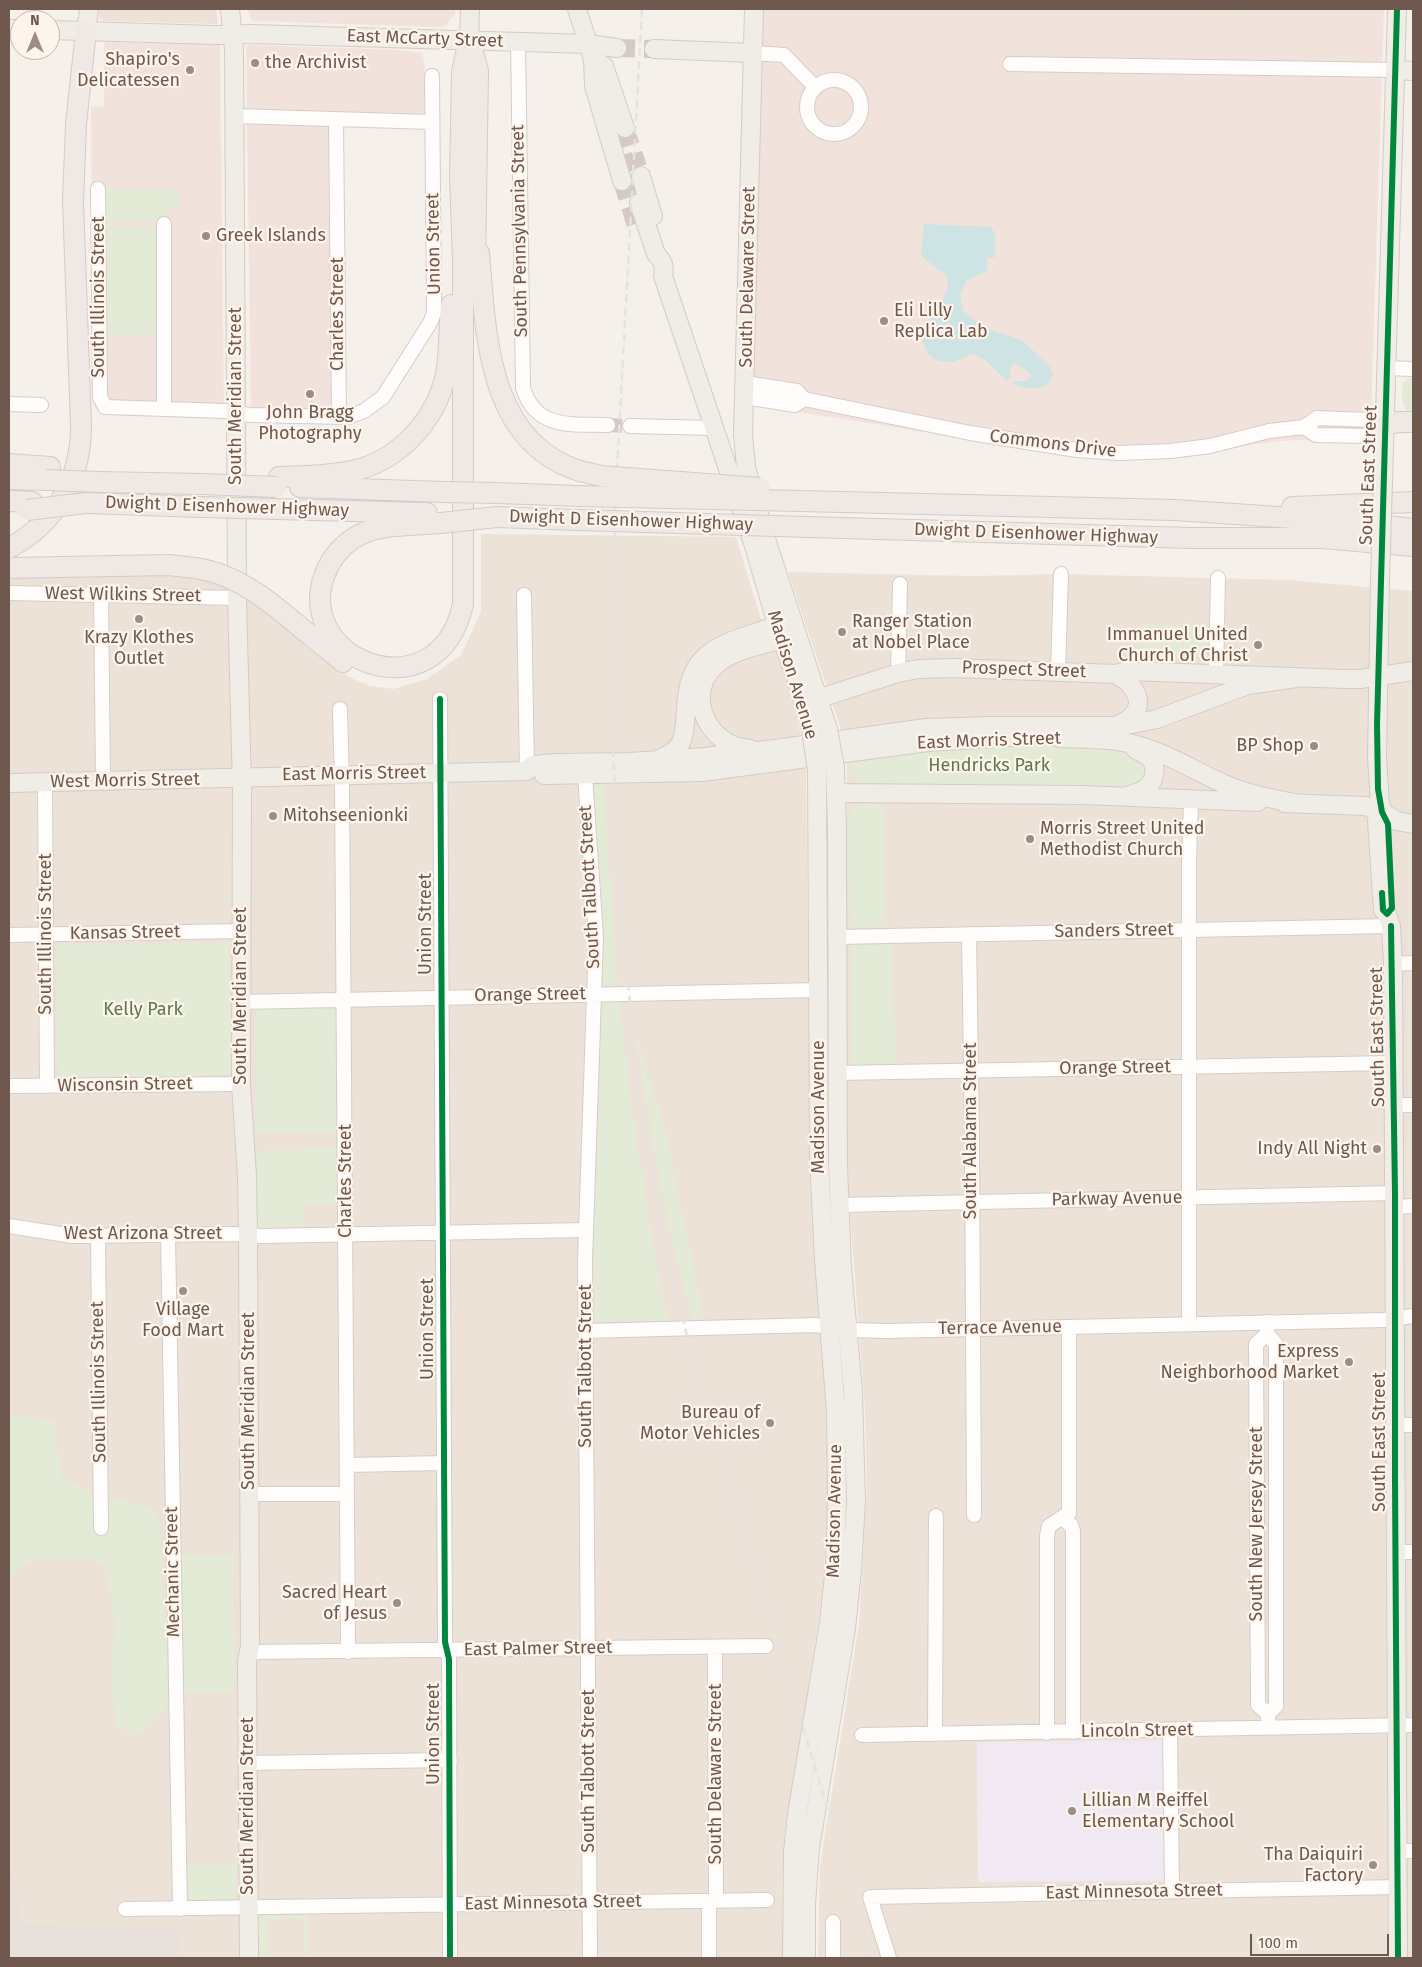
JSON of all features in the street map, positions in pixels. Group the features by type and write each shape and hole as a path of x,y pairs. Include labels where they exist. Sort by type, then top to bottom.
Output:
{"highway":[{"path":"9,548 39,527 63,499 71,484 79,455 81,426 73,182 79,89 86,31"},
{"path":"278,482 353,471 371,465 392,454 411,439 429,417 441,392 447,367 460,176 462,72 470,40"},
{"path":"9,568 169,565 195,568 220,575 258,594 347,665 370,676 387,679 416,676 436,666 455,649 466,631 474,598 473,330 477,222 478,71 470,40"},
{"path":"442,518 373,530 350,541 335,556 324,579 321,591 322,609 330,632 340,646 350,655 378,667 399,668 413,665 426,660 440,650 453,633 461,613 464,591 464,448 463,261 460,176"},
{"path":"477,222 486,327 499,388 505,405 526,439 562,464 601,476 718,484 797,496"},
{"path":"1385,425 1413,422"},
{"name":"Dwight D Eisenhower Highway","path":"11,472 159,482 212,484 278,482 442,492 579,496 797,496 871,502 1175,510"},
{"name":"Dwight D Eisenhower Highway","path":"9,501 23,508 86,503 276,509 442,518 497,517 1163,538 1254,538"},
{"path":"1175,510 1375,505 1413,502"},
{"path":"1175,510 1353,522 1413,529"},
{"path":"1254,538 1323,538 1413,546"},
{"path":"1254,538 1413,559"}],"main road":[{"path":"86,31 89,9"},
{"name":"South Meridian Street","path":"230,9 233,34 237,598 242,777 241,1084 247,1176 248,1235 249,1958"},
{"path":"470,9 470,40"},
{"path":"577,9 590,51 592,69 595,78 600,84 624,155"},
{"name":"South Delaware Street","path":"754,9 743,435 746,467 767,542"},
{"name":"South East Street","path":"1398,9 1376,758 1382,812 1377,820 1383,910 1389,920 1392,964 1395,1200 1395,1552 1405,1725 1406,1851 1398,1886 1398,1958"},
{"name":"East McCarty Street","path":"60,30 470,40 518,42 590,51 616,48"},
{"path":"654,49 753,53"},
{"path":"590,51 604,66 625,128"},
{"path":"1396,70 1413,72"},
{"path":"595,78 594,86 622,181"},
{"name":"Madison Avenue","path":"641,176 663,251 662,268"},
{"name":"Madison Avenue","path":"639,203 715,428 780,632 835,767 839,1205 856,1439 854,1551 846,1630 810,1848 806,1904 806,1958"},
{"name":"Madison Avenue","path":"638,232 653,269 662,268"},
{"name":"Madison Avenue","path":"767,542 818,699 819,1160 837,1447 838,1501 835,1565 823,1662 795,1838 792,1868 792,1958"},
{"path":"770,750 738,747 719,737 710,727 704,716 701,708 701,694 708,674 725,658 754,647 780,632"},
{"path":"657,760 670,754 680,744 684,734 689,681 703,659 718,648 780,632"},
{"name":"Prospect Street","path":"818,699 898,673 940,668 1115,674 1128,671 1354,679 1413,671"},
{"path":"1113,726 1120,725 1132,716 1138,702 1136,690 1131,684 1115,674"},
{"name":"East Morris Street","path":"242,777 526,770 533,765 556,763 657,760 770,750 926,728 1113,726 1148,722 1248,685 1296,678"},
{"name":"East Morris Street","path":"526,770 532,776 702,772 894,746 962,739 1014,737 1101,740 1134,744 1154,751 1240,790 1263,797 1295,803"},
{"path":"1101,740 1133,748 1148,756 1154,766 1154,777 1145,789 1124,797"},
{"name":"West Morris Street","path":"9,783 242,777"},
{"name":"East Morris Street","path":"836,793 1124,797 1365,806 1382,812 1396,821 1413,824"}],"street":[{"name":"South Pennsylvania Street","path":"518,42 522,378 528,401 540,415 551,421 564,424 608,425"},
{"path":"753,53 784,55 815,87"},
{"path":"1010,64 1396,70"},
{"name":"Union Street","path":"102,404 109,408 236,412 249,415 339,418 364,412 383,397 430,323 434,313 432,76"},
{"path":"833,79 845,82 855,90 861,101 861,112 852,128 841,133 830,134 814,126 808,115 806,105 809,95 815,87 833,79"},
{"path":"234,116 432,122"},
{"name":"Charles Street","path":"336,120 339,418"},
{"name":"South Illinois Street","path":"98,189 100,397 102,404"},
{"path":"164,224 164,409"},
{"path":"1386,368 1413,369"},
{"name":"Commons Drive","path":"745,390 795,404 804,399 970,433 1105,452 1180,450 1210,446 1269,431 1304,427 1317,418 1369,420 1385,425"},
{"path":"9,404 41,406"},
{"path":"630,426 715,428"},
{"path":"1058,672 1061,574"},
{"path":"1216,675 1218,578"},
{"path":"898,673 900,584"},
{"name":"West Wilkins Street","path":"9,593 237,598"},
{"path":"101,594 103,782"},
{"path":"524,595 526,770"},
{"name":"Union Street","path":"440,699 445,1642 447,1650 450,1760 450,1958"},
{"name":"Charles Street","path":"340,709 346,1235 348,1652"},
{"name":"South Talbott Street","path":"585,775 596,936 586,1230 590,1958"},
{"name":"South Illinois Street","path":"45,782 47,1086"},
{"path":"1189,1324 1189,930 1191,800"},
{"name":"Sanders Street","path":"837,937 1189,930 1389,920"},
{"name":"Kansas Street","path":"9,935 241,930"},
{"name":"South Alabama Street","path":"969,934 972,1071 974,1515"},
{"path":"1392,964 1413,963"},
{"name":"Orange Street","path":"241,1002 819,990"},
{"name":"Orange Street","path":"837,1073 1393,1063"},
{"name":"Wisconsin Street","path":"9,1086 241,1084"},
{"path":"1394,1105 1413,1104"},
{"name":"Parkway Avenue","path":"839,1205 1190,1197 1395,1200 1413,1206"},
{"name":"West Arizona Street","path":"9,1226 66,1235 98,1236 346,1235 586,1230"},
{"name":"Mechanic Street","path":"168,1235 180,1909"},
{"name":"South Illinois Street","path":"98,1236 101,1528"},
{"name":"Terrace Avenue","path":"586,1331 816,1325 848,1330 1189,1324 1267,1328 1413,1316"},
{"path":"1047,1733 1046,1536 1049,1526 1069,1513 1069,1327"},
{"name":"South New Jersey Street","path":"1267,1328 1276,1344 1276,1706 1268,1721 1258,1705 1256,1354 1256,1344 1267,1328"},
{"path":"1394,1425 1413,1425"},
{"path":"347,1465 444,1464"},
{"path":"249,1494 347,1494"},
{"path":"935,1734 936,1516"},
{"path":"1061,1518 1071,1525 1073,1531 1073,1732"},
{"path":"1395,1552 1413,1552"},
{"name":"East Palmer Street","path":"249,1652 766,1646"},
{"name":"South Delaware Street","path":"709,1958 712,1901 715,1647"},
{"name":"Lincoln Street","path":"862,1735 1170,1730 1268,1721 1405,1725"},
{"path":"1170,1730 1172,1891"},
{"path":"248,1763 450,1760"},
{"name":"East Minnesota Street","path":"889,1958 870,1897 1398,1886"},
{"name":"East Minnesota Street","path":"125,1909 767,1900"},
{"path":"833,1922 833,1958"}],"shaded area":[{"path":"96,9 216,9 218,24 105,21 96,14"},
{"path":"248,9 455,9 455,14 446,25 438,27 252,21"},
{"path":"763,9 1384,9 1370,448 1359,442 1297,440 1230,448 1053,452 760,406 754,373"},
{"path":"105,42 220,45 224,417 104,415 96,408 92,401 91,107 104,106"},
{"path":"248,45 397,50 422,53 425,65 424,116 332,115 335,411 251,408 246,47"},
{"path":"924,224 991,227 995,234 995,257 987,258 987,271 966,281 960,295 963,311 984,328 1022,340 1050,367 1053,376 1047,385 1030,388 1012,384 1016,381 1025,381 1031,377 1028,371 1014,363 1009,370 1011,377 1007,381 984,359 974,354 949,362 932,358 928,353 923,343 922,334 924,326 943,298 948,285 946,275 921,255"},
{"path":"481,534 736,537 760,616 782,663 799,726 806,771 810,1160 829,1468 822,1601 785,1830 782,1883 783,1958 9,1958 9,572 181,572 221,581 260,603 349,677 370,686 393,689 427,679 461,655 481,612"},
{"path":"788,572 973,576 1061,574 1288,580 1413,591 1413,1958 818,1958 820,1866 859,1624 867,1486 865,1409 850,1214 847,1142 847,765 840,726"},
{"name":"Lillian M Reiffel Elementary School","path":"1166,1740 1167,1881 978,1882 977,1742"},
{"path":"9,1868 24,1925 177,1929 179,1958 9,1958"}],"green space":[{"path":"1121,9 1252,9 1251,13"},
{"path":"106,188 180,189 180,207 166,206 165,221 106,221"},
{"path":"160,226 161,335 108,335 107,227"},
{"path":"1409,378 1413,378 1413,416 1406,410 1402,397 1403,383"},
{"path":"1141,624 1207,627 1205,659 1140,656"},
{"name":"Hendricks Park","path":"987,744 1102,746 1133,756 1146,769 1143,778 1139,781 1106,788 929,787 860,783 851,765 850,758"},
{"path":"603,784 618,984 600,984 603,949 600,882 594,845 590,786"},
{"name":"Hendricks Park","path":"862,804 884,804 886,926 850,927 849,822 853,811"},
{"name":"Kelly Park","path":"229,943 231,1075 58,1077 56,945"},
{"path":"864,944 892,944 896,1065 855,1065 852,1064 851,1059 850,949"},
{"path":"619,997 631,1102 656,1263 669,1321 595,1321 594,1223 599,998"},
{"path":"335,1008 336,1132 257,1133 256,1009"},
{"path":"637,1041 640,1041 644,1065 662,1115 704,1319 693,1320 683,1286 667,1217"},
{"path":"336,1149 337,1204 305,1205 305,1229 257,1230 256,1151"},
{"path":"30,1417 54,1420 60,1476 85,1490 154,1509 161,1528 163,1588 170,1656 170,1699 162,1713 140,1732 132,1735 118,1727 115,1713 113,1699 114,1609 104,1566 90,1559 53,1558 26,1563 9,1579 9,1418"},
{"path":"233,1554 235,1692 178,1692 176,1555"},
{"path":"236,1864 236,1901 181,1901 184,1866"},
{"path":"282,1915 282,1920 267,1921 268,1958 258,1958 258,1916"},
{"path":"308,1915 309,1958 303,1958 303,1920 290,1920 290,1916"}],"tunnel":[{"path":"617,48 654,49"},
{"path":"625,128 638,167"},
{"path":"623,155 636,192"},
{"path":"622,181 638,232"},
{"path":"608,425 630,426"}],"railway":[{"path":"642,9 616,488 613,660 613,752 622,920 638,1089 662,1231 690,1349 872,1958"}],"cycle path":[{"path":"1382,893 1383,910 1387,914 1392,908 1388,824 1382,812 1378,789 1377,724 1397,9"},
{"path":"440,699 445,1642 449,1659 450,1958"},
{"path":"1391,926 1395,1193 1398,1958"}],"place":[{"name":"the Archivist","path":"255,63"},
{"name":"Shapiro's Delicatessen","path":"190,70"},
{"name":"Greek Islands","path":"206,236"},
{"name":"Eli Lilly Replica Lab","path":"884,321"},
{"name":"John Bragg Photography","path":"310,394"},
{"name":"Krazy Klothes Outlet","path":"139,619"},
{"name":"Ranger Station at Nobel Place","path":"842,632"},
{"name":"Immanuel United Church of Christ","path":"1258,645"},
{"name":"BP Shop","path":"1314,746"},
{"name":"Mitohseenionki","path":"273,816"},
{"name":"Morris Street United Methodist Church","path":"1030,839"},
{"name":"Indy All Night","path":"1377,1149"},
{"name":"Village Food Mart","path":"183,1291"},
{"name":"Express Neighborhood Market","path":"1349,1362"},
{"name":"Bureau of Motor Vehicles","path":"770,1423"},
{"name":"Sacred Heart of Jesus","path":"397,1603"},
{"name":"Lillian M Reiffel Elementary School","path":"1072,1811"},
{"name":"Tha Daiquiri Factory","path":"1373,1865"}]}
